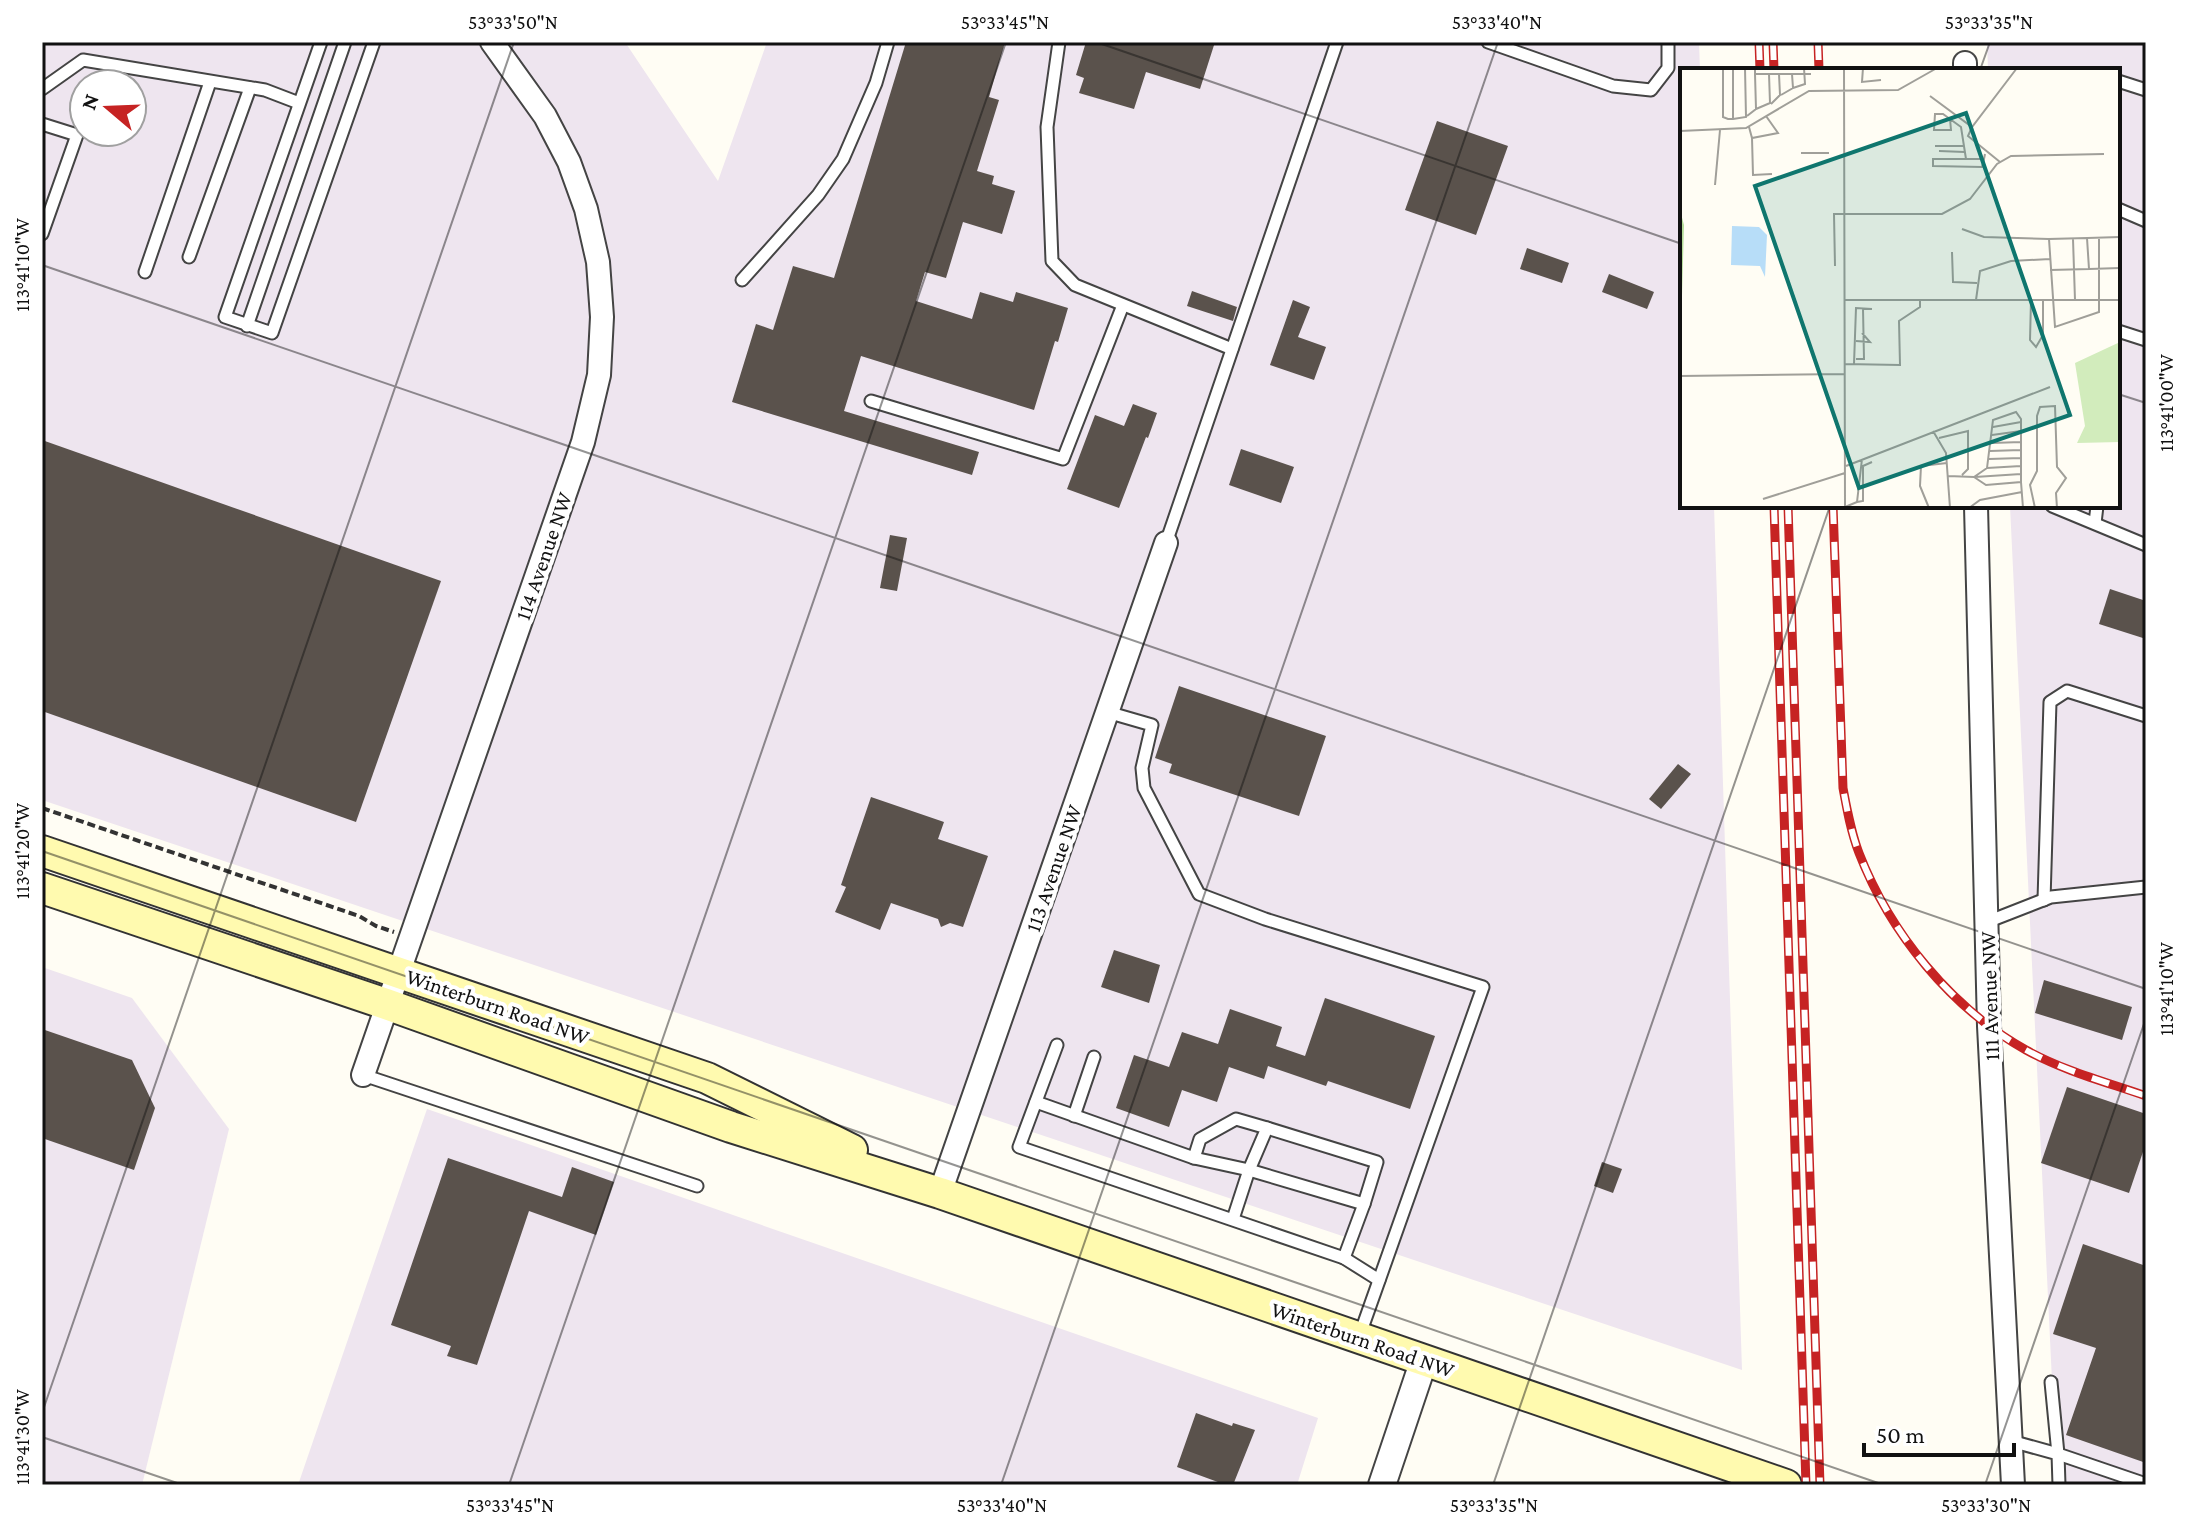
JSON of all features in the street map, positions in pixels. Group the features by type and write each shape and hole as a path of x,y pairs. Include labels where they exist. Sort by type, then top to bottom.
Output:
{"main road":[{"name":"Winterburn Road NW","path":"42,851 707,1078 940,1193"},
{"name":"Winterburn Road NW","path":"42,888 386,1004 731,1127 940,1193 1786,1485"}],"street":[{"name":"114 Avenue NW","path":"363,1075 583,442 599,375 602,317 598,262 586,209 569,162 545,116 492,42"},
{"name":"111 Avenue NW","path":"1976,508 1989,1026 2013,1485"},
{"name":"113 Avenue NW","path":"940,1193 1166,543"},
{"path":"1382,1485 1424,1360"}],"lane":[{"path":"321,42 225,317 272,333 374,42"},
{"path":"247,326 345,42"},
{"path":"742,280 818,195 843,159 876,83 888,42"},
{"path":"1059,42 1047,127 1052,261 1075,285 1232,349"},
{"path":"1166,543 1337,42"},
{"path":"1488,42 1613,86 1651,90 1668,68 1668,42"},
{"path":"42,89 83,60 265,90 299,103"},
{"path":"145,272 210,82"},
{"path":"2120,82 2146,90"},
{"path":"189,257 250,88"},
{"path":"42,124 77,135 42,234"},
{"path":"2120,210 2146,221"},
{"path":"871,401 1063,459 1123,305"},
{"path":"2120,335 2146,340"},
{"path":"2057,508 2146,543"},
{"path":"2095,523 2097,508"},
{"path":"2044,900 2050,702 2067,691 2146,716"},
{"path":"1107,712 1152,725 1142,768 1144,788 1199,894 1265,919 1483,987 1359,1337"},
{"path":"1987,922 2051,897 2146,887"},
{"path":"1057,1045 1019,1147 1344,1258 1379,1280"},
{"path":"1074,1116 1094,1057"},
{"path":"363,1075 697,1186"},
{"path":"1036,1102 1194,1158 1249,1170 1364,1204"},
{"path":"1194,1158 1200,1139 1236,1119 1377,1162 1344,1258"},
{"path":"1233,1219 1267,1128"},
{"path":"2051,1382 2059,1485"},
{"path":"2011,1441 2146,1484"}],"path":[{"path":"42,808 359,916 376,926 411,937"}],"shaded area":[{"path":"42,42 625,42 718,181 767,42 1699,42 1700,68 1680,68 1680,508 1714,508 1742,1370 42,800"},
{"path":"1987,42 2146,42 2146,1485 2057,1485 2010,508 2120,508 2120,68 1988,68"},
{"path":"42,967 132,998 229,1129 142,1485 42,1485"},
{"path":"427,1109 1318,1418 1297,1485 298,1485"}],"building":[{"path":"906,42 1005,42 989,97 999,100 977,171 994,176 992,184 1015,191 1002,234 963,222 946,278 925,272 916,301 972,319 980,292 1013,302 1016,292 1068,308 1034,410 861,356 844,411 979,452 972,475 732,402 756,324 773,330 793,266 834,278"},
{"path":"1086,42 1215,42 1200,89 1146,72 1134,109 1079,93 1084,78 1076,75"},
{"path":"1437,121 1508,146 1476,235 1405,210"},
{"path":"1527,248 1569,263 1562,283 1520,269"},
{"path":"1609,274 1654,292 1647,309 1602,292"},
{"path":"1192,291 1237,307 1233,321 1187,306"},
{"path":"1293,300 1310,307 1298,337 1326,347 1314,380 1270,365"},
{"path":"1133,404 1157,413 1119,508 1067,489 1095,415 1124,426"},
{"path":"42,440 441,581 356,822 42,711"},
{"path":"1241,449 1294,467 1281,503 1229,485"},
{"path":"890,535 907,538 897,591 880,588"},
{"path":"2110,589 2146,601 2146,639 2099,624"},
{"path":"1179,686 1326,736 1299,816 1169,773 1172,764 1155,758"},
{"path":"1678,764 1691,774 1661,809 1649,799"},
{"path":"871,797 944,822 938,839 988,856 963,927 950,923 941,927 938,919 891,903 880,930 835,912 846,887 841,885"},
{"path":"1114,950 1160,965 1149,1003 1101,987"},
{"path":"2044,980 2132,1007 2122,1040 2035,1013"},
{"path":"1325,998 1435,1036 1410,1109 1328,1081 1326,1086 1268,1066 1264,1079 1229,1067 1217,1102 1182,1090 1169,1127 1116,1108 1134,1055 1169,1067 1182,1032 1218,1044 1230,1009 1282,1027 1276,1046 1305,1056"},
{"path":"42,1029 132,1060 155,1108 134,1170 42,1138"},
{"path":"2067,1087 2146,1114 2146,1143 2129,1193 2041,1163"},
{"path":"448,1158 562,1197 572,1167 614,1182 596,1235 529,1211 477,1365 447,1356 451,1346 391,1325"},
{"path":"1602,1162 1622,1169 1613,1193 1594,1186"},
{"path":"2083,1244 2146,1266 2146,1463 2066,1435 2096,1348 2053,1334"},
{"path":"1196,1413 1232,1426 1233,1423 1255,1430 1233,1485 1177,1467"}],"railway":[{"path":"1759,42 1760,68"},
{"path":"1773,42 1774,68"},
{"path":"1818,42 1819,68"},
{"path":"1774,508 1806,1485"},
{"path":"1788,508 1820,1485"},
{"path":"1833,508 1843,788 1854,837 1872,883 1888,912 1926,966 1973,1013 1999,1033 2040,1057 2146,1096"}]}
